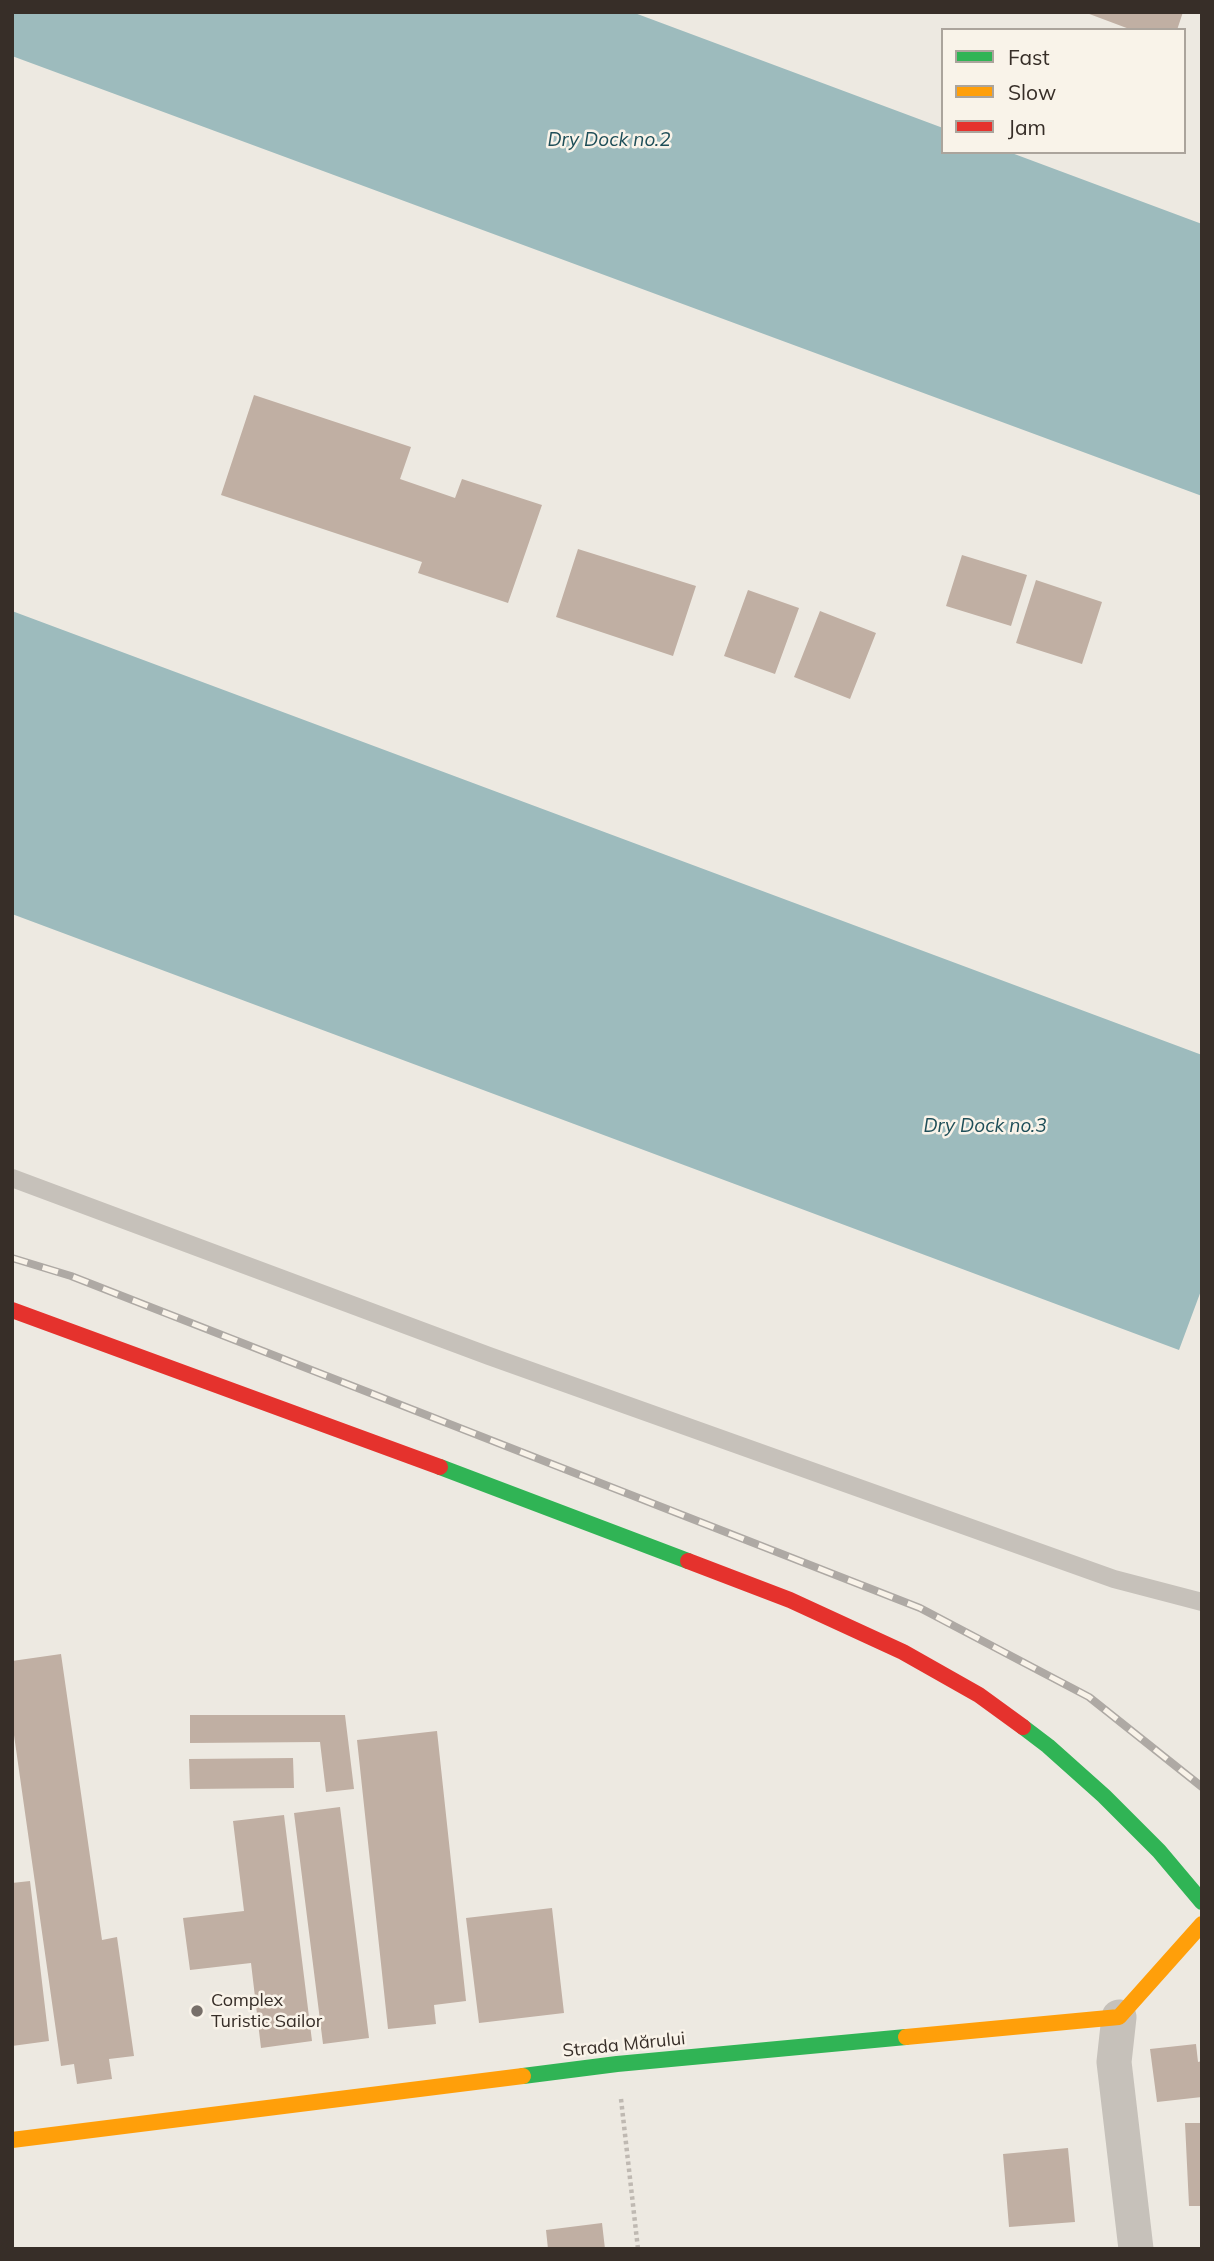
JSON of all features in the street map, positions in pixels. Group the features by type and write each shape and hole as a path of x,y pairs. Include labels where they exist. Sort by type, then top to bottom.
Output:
{"main road":[{"path":"12,1310 609,1530 790,1600 903,1652 979,1695 1048,1746 1104,1796 1159,1852 1202,1902"},
{"path":"1119,2017 1202,1924"},
{"name":"Strada Mărului","path":"12,2140 617,2064 1119,2017"}],"street":[{"path":"1119,2017 1114,2062 1136,2249"}],"lane":[{"path":"12,1178 489,1356 1114,1579 1202,1602"}],"path":[{"path":"617,2064 638,2249"}],"water":[{"name":"Dry Dock no.2","path":"12,12 632,12 941,127 941,154 1014,154 1202,224 1202,496 12,56"},
{"name":"Dry Dock no.3","path":"12,611 1202,1055 1202,1288 1179,1350 12,914"}],"building":[{"path":"1084,12 1183,12 1178,28 1127,28"},
{"path":"254,395 411,447 400,479 455,498 462,479 542,505 508,603 418,573 422,562 221,495"},
{"path":"578,549 696,586 673,656 556,617"},
{"path":"962,555 1027,575 1011,626 946,606"},
{"path":"1036,580 1102,602 1082,664 1016,643"},
{"path":"748,590 799,608 775,674 724,656"},
{"path":"820,611 876,633 850,699 794,677"},
{"path":"61,1654 102,1940 117,1937 134,2056 109,2059 112,2079 77,2084 74,2064 61,2066 12,1721 12,1661"},
{"path":"190,1715 345,1715 354,1789 326,1792 320,1742 190,1743"},
{"path":"437,1731 466,2001 434,2005 436,2024 388,2029 357,1740"},
{"path":"293,1758 294,1788 190,1789 189,1759"},
{"path":"340,1807 369,2038 323,2044 294,1813"},
{"path":"284,1815 312,2041 261,2048 251,1963 190,1970 183,1918 244,1911 233,1821"},
{"path":"30,1881 49,2041 12,2046 12,1883"},
{"path":"552,1908 564,2013 479,2023 466,1918"},
{"path":"1196,2044 1198,2062 1202,2061 1202,2097 1157,2102 1150,2049"},
{"path":"1185,2123 1202,2123 1202,2206 1189,2206"},
{"path":"1068,2148 1075,2222 1009,2227 1003,2154"},
{"path":"602,2223 605,2249 548,2249 546,2230"}],"railway":[{"path":"12,1258 71,1276 920,1608 1089,1697 1202,1787"}],"traffic: fast":[{"path":"440,1467 688,1561"},
{"path":"1023,1727 1104,1796 1159,1851 1202,1902"},
{"path":"523,2076 617,2064 906,2037"}],"traffic: slow":[{"path":"906,2037 1119,2017 1202,1924"},
{"path":"12,2140 523,2076"}],"traffic: jam":[{"path":"12,1310 440,1467"},
{"path":"688,1561 790,1600 903,1652 979,1695 1023,1727"}],"place":[{"name":"Complex Turistic Sailor","path":"197,2011"}]}
